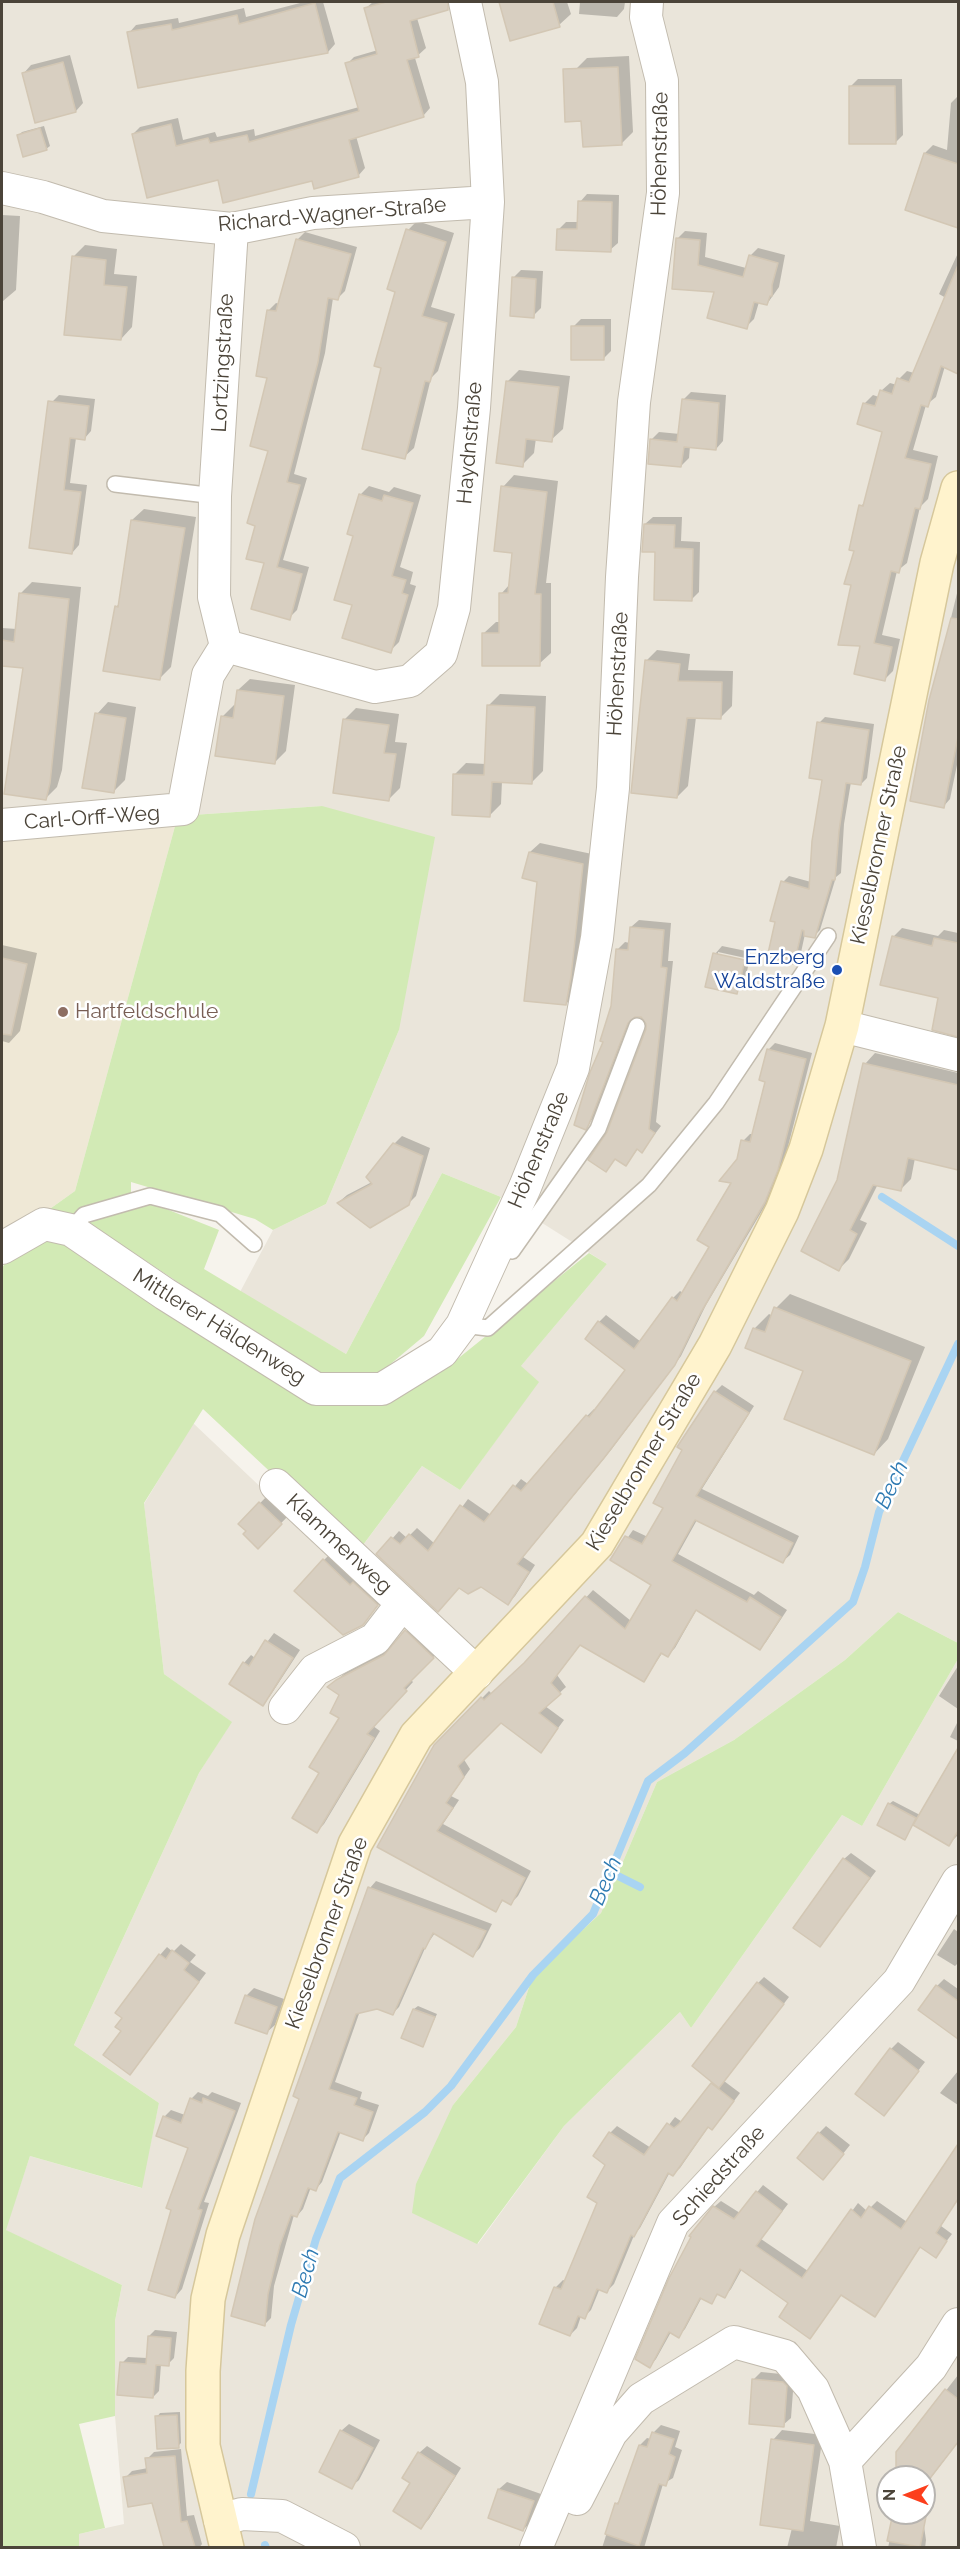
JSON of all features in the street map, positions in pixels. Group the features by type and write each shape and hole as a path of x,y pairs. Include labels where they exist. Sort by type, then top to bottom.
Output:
{"main road":[{"name":"Kieselbronner Straße","path":"224,2534 203,2446 203,2371 208,2299 223,2235 355,1844 416,1736 597,1545 715,1345 782,1211 806,1149 842,1026 937,563 958,488"}],"street":[{"name":"Haydnstraße","path":"226,646 375,687 410,681 441,654 454,608 474,408 488,202 482,82 465,2"},
{"name":"Höhenstraße","path":"462,1324 525,1187 573,1068 597,938 613,788 622,577 634,402 663,193 662,81 646,17 647,2"},
{"name":"Richard-Wagner-Straße","path":"2,188 43,197 104,216 231,229 313,213 488,202"},
{"name":"Lortzingstraße","path":"226,646 214,597 215,496 231,229"},
{"name":"Carl-Orff-Weg","path":"2,825 183,809 208,675 226,646"},
{"path":"842,1026 958,1055"},
{"path":"2,1248 44,1224 71,1230"},
{"name":"Mittlerer Häldenweg","path":"71,1230 165,1294 316,1389 382,1389 441,1352 462,1324"},
{"name":"Klammenweg","path":"276,1485 477,1673"},
{"name":"Klammenweg","path":"285,1708 315,1670 375,1640 402,1604"},
{"name":"Schiedstraße","path":"536,2547 673,2223 899,1981 958,1881"},
{"path":"845,2461 931,2367 958,2324"},
{"path":"546,2547 559,2533 610,2433 641,2399 734,2342 786,2356 813,2389 845,2461 860,2547"},
{"path":"224,2534 242,2514 282,2517 344,2547"}],"lane":[{"path":"116,484 215,496"},
{"path":"462,1324 488,1328 649,1185 716,1103 828,936"},
{"path":"499,1243 512,1251 598,1129 637,1026"},
{"path":"71,1230 84,1215 150,1196 220,1214 254,1244"}],"shaded area":[{"path":"2,2 958,2 958,1643 898,1612 845,1660 734,1740 657,1782 601,1913 533,1975 516,2027 453,2105 478,2244 564,2126 680,2012 691,2028 842,1815 862,1826 958,1659 958,2547 79,2547 79,2534 124,2524 115,2416 115,2321 122,2285 5,2230 30,2156 141,2188 159,2103 74,2045 199,1773 231,1722 164,1674 144,1504 193,1423 346,1568 422,1466 460,1490 538,1382 520,1367 607,1264 501,1197 442,1173 346,1354 240,1292 273,1230 326,1204 399,1030 322,806 193,815 2,816"},
{"name":"Hartfeldschule","path":"177,819 75,1191 2,1243 2,834"}],"green space":[{"path":"322,806 435,837 399,1030 326,1204 273,1230 255,1219 131,1182 131,1195 219,1230 204,1269 346,1354 442,1173 501,1197 424,1336 381,1372 320,1376 90,1224 47,1211 75,1191 177,819 193,815"},
{"path":"63,1235 307,1399 450,1365 589,1253 607,1264 521,1366 539,1382 460,1490 422,1466 357,1553 203,1409 144,1503 164,1674 232,1722 199,1773 74,2045 159,2103 142,2188 30,2156 6,2230 122,2285 115,2321 115,2416 79,2424 105,2528 79,2534 79,2547 2,2548 2,1268 11,1255 44,1237"},
{"path":"898,1612 958,1643 958,1659 862,1826 842,1815 691,2028 680,2012 564,2126 477,2244 412,2213 416,2184 453,2105 516,2027 533,1975 601,1913 657,1782 734,1740 845,1660"}],"building":[{"path":"386,2 448,2 448,10 410,21 419,57 407,60 424,117 349,140 359,177 314,189 312,181 223,203 218,180 147,198 132,134 171,124 176,146 208,138 210,143 247,135 249,142 359,111 345,63 377,54 364,8"},
{"path":"499,2 553,2 560,27 510,41"},
{"path":"315,3 328,53 138,88 127,32 171,24 172,30 237,15 239,24"},
{"path":"63,62 76,112 35,123 22,73"},
{"path":"618,67 622,145 583,147 581,121 565,122 563,69"},
{"path":"849,86 895,86 896,144 849,144"},
{"path":"40,128 47,150 23,157 17,135"},
{"path":"924,153 958,164 958,228 905,210"},
{"path":"578,201 612,202 611,252 556,250 557,229 577,229"},
{"path":"406,229 446,242 422,316 447,323 430,382 425,381 405,459 362,449 381,368 374,366 395,292 387,289"},
{"path":"676,238 700,240 698,265 743,277 749,255 778,263 772,285 772,296 767,305 754,302 747,329 707,318 714,292 672,289"},
{"path":"296,239 351,254 338,300 328,298 318,362 287,482 300,485 277,567 302,574 290,620 251,609 264,563 246,559 255,526 247,523 268,451 250,446 267,378 256,376 267,310 276,311"},
{"path":"72,256 106,260 104,285 127,287 121,340 64,335"},
{"path":"958,265 958,374 941,366 928,407 921,405 905,458 931,464 920,509 915,508 899,573 891,571 874,643 892,647 885,681 854,674 860,646 838,645 851,585 844,584 854,551 849,550 859,505 863,506 882,432 857,424 863,403 875,406 880,390 892,394 897,378 909,382"},
{"path":"512,277 536,279 534,318 510,316"},
{"path":"571,326 604,326 604,360 571,360"},
{"path":"506,381 559,387 552,442 526,439 523,467 496,463"},
{"path":"682,399 719,403 716,450 684,447 681,467 648,464 650,439 677,442"},
{"path":"48,401 89,406 85,440 70,438 64,490 81,492 72,554 29,548"},
{"path":"501,486 547,492 535,594 541,594 540,666 482,666 482,633 499,633 499,593 508,593 512,553 494,551"},
{"path":"359,494 382,501 384,495 413,503 392,576 406,580 402,593 408,595 391,653 342,638 352,605 334,600 353,536 347,534"},
{"path":"131,520 185,528 160,680 103,671 115,606 118,607"},
{"path":"644,524 675,525 674,548 693,549 692,601 654,600 655,552 642,552"},
{"path":"19,593 69,599 50,783 46,800 4,794 23,668 2,666 2,640 14,642"},
{"path":"951,618 958,619 958,737 944,808 910,801 929,700"},
{"path":"645,660 680,664 678,681 722,682 721,719 687,718 677,798 631,793"},
{"path":"237,690 284,696 275,764 215,756 221,716 233,718"},
{"path":"487,705 535,707 532,784 492,782 490,817 452,815 453,774 484,775"},
{"path":"95,713 126,718 114,793 82,788"},
{"path":"343,719 389,725 384,753 396,754 389,801 333,793"},
{"path":"817,722 869,730 861,785 846,783 835,880 832,880 815,938 804,936 802,930 794,964 767,958 775,922 770,921 781,881 809,889 812,841 822,780 809,778"},
{"path":"529,852 583,864 566,1005 524,1001 537,882 522,878"},
{"path":"630,927 664,930 661,967 667,968 649,1129 655,1133 642,1153 637,1149 626,1166 615,1159 606,1172 588,1160 607,1132 646,1029 646,1024 641,1017 635,1017 628,1023 586,1130 574,1125 590,1072 603,1042 600,1041 611,1006 616,949 628,950"},
{"path":"892,936 932,946 934,938 958,943 958,1037 932,1030 938,998 880,985"},
{"path":"713,953 745,960 737,994 705,987"},
{"path":"2,958 27,964 11,1035 2,1034"},
{"path":"767,1049 806,1059 778,1170 765,1202 700,1314 675,1365 604,1458 517,1564 529,1572 508,1605 481,1587 468,1594 459,1588 438,1612 376,1554 391,1537 400,1544 409,1534 428,1551 460,1505 484,1522 513,1485 521,1491 586,1415 589,1417 625,1370 585,1339 598,1321 634,1349 672,1297 677,1301 709,1247 697,1240 731,1183 719,1181 737,1159 741,1140 750,1142 765,1082 759,1080"},
{"path":"863,1063 958,1085 958,1170 908,1158 901,1191 873,1185 850,1230 857,1234 839,1271 801,1251 837,1180"},
{"path":"393,1143 423,1156 409,1205 370,1228 337,1203 372,1184 366,1177"},
{"path":"774,1307 911,1361 874,1455 784,1419 803,1371 745,1348 753,1328 765,1332"},
{"path":"714,1391 749,1413 696,1496 793,1543 783,1563 695,1520 672,1561 747,1602 750,1597 781,1617 760,1650 696,1610 668,1657 661,1653 644,1682 580,1645 551,1683 561,1694 539,1713 558,1728 541,1753 501,1723 458,1766 464,1777 446,1803 453,1808 437,1831 525,1878 511,1905 502,1900 496,1912 377,1847 434,1745 481,1697 484,1700 524,1663 585,1596 625,1629 651,1585 610,1560 625,1536 642,1544 663,1508 653,1503 682,1450 677,1447"},
{"path":"259,1502 282,1524 258,1549 243,1534 246,1531 238,1524"},
{"path":"323,1559 350,1585 353,1582 378,1605 363,1625 343,1635 294,1591"},
{"path":"405,1630 434,1658 404,1688 407,1691 367,1734 374,1738 317,1833 292,1818 319,1773 309,1767 339,1718 330,1713 339,1695 327,1687 384,1655"},
{"path":"265,1640 293,1658 263,1706 229,1684 243,1662 249,1666"},
{"path":"958,1748 958,1831 949,1846 913,1825"},
{"path":"888,1803 916,1818 905,1840 877,1825"},
{"path":"843,1858 870,1878 820,1947 793,1928"},
{"path":"368,1887 486,1931 473,1957 433,1933 425,1949 423,1948 393,2015 377,2009 356,2014 329,2089 357,2098 354,2105 373,2112 363,2141 338,2132 316,2191 308,2188 297,2217 291,2215 280,2245 268,2294 265,2326 231,2316 255,2219 299,2099 293,2096"},
{"path":"172,1950 189,1963 184,1970 199,1982 130,2075 103,2055 121,2031 115,2027 122,2018 115,2013 159,1954 166,1959"},
{"path":"757,1982 784,2004 719,2088 692,2066"},
{"path":"936,1985 958,2001 958,2039 918,2010"},
{"path":"245,1995 277,2007 267,2034 235,2023"},
{"path":"413,2009 435,2017 423,2047 401,2038"},
{"path":"890,2048 919,2071 884,2116 855,2094"},
{"path":"711,2083 734,2101 712,2130 708,2127 673,2176 668,2173 634,2237 631,2235 607,2293 597,2289 585,2319 578,2316 570,2336 539,2324 554,2287 561,2289 597,2203 587,2197 605,2165 593,2156 609,2132 644,2155 667,2123 674,2128 679,2124"},
{"path":"190,2098 202,2103 203,2098 235,2111 198,2209 202,2210 175,2298 148,2290 171,2210 166,2208 188,2148 156,2136 163,2116 181,2123"},
{"path":"818,2132 844,2154 823,2180 797,2158"},
{"path":"958,2144 958,2199 936,2233 947,2241 936,2258 920,2247 875,2317 841,2295 810,2339 779,2317 788,2303 740,2269 725,2298 717,2294 712,2304 700,2298 679,2338 669,2332 650,2368 635,2359 669,2278 691,2237 689,2236 713,2206 734,2219 756,2191 782,2211 756,2246 802,2278 851,2209 861,2218 869,2206 901,2229"},
{"path":"148,2336 171,2338 169,2366 156,2365 153,2398 117,2395 120,2362 146,2364"},
{"path":"752,2379 783,2382 787,2386 784,2427 749,2424"},
{"path":"945,2389 958,2399 958,2442 936,2470 936,2465 896,2465 896,2452"},
{"path":"177,2415 179,2448 157,2449 155,2416"},
{"path":"340,2430 373,2448 352,2489 319,2472"},
{"path":"652,2432 674,2439 669,2454 675,2457 666,2486 659,2484 639,2546 605,2534 639,2445 647,2447"},
{"path":"771,2439 814,2445 803,2531 760,2525"},
{"path":"418,2452 455,2476 421,2529 393,2511 410,2483 402,2478"},
{"path":"175,2456 181,2522 187,2521 195,2547 164,2547 152,2503 128,2507 123,2477 147,2473 145,2458"},
{"path":"498,2489 534,2501 523,2531 488,2518"},
{"path":"890,2525 924,2525 920,2547 887,2541"}],"waterway":[{"name":"Bech","path":"882,1197 958,1246"},
{"name":"Bech","path":"251,2494 291,2325 316,2239 340,2178 425,2112 451,2086 533,1975 593,1914 648,1781 685,1753 853,1602 865,1567 879,1512 958,1344"},
{"path":"610,1872 640,1887"}],"place":[{"name":"Enzberg Waldstraße","path":"837,970"},
{"name":"Hartfeldschule","path":"63,1012"}]}
